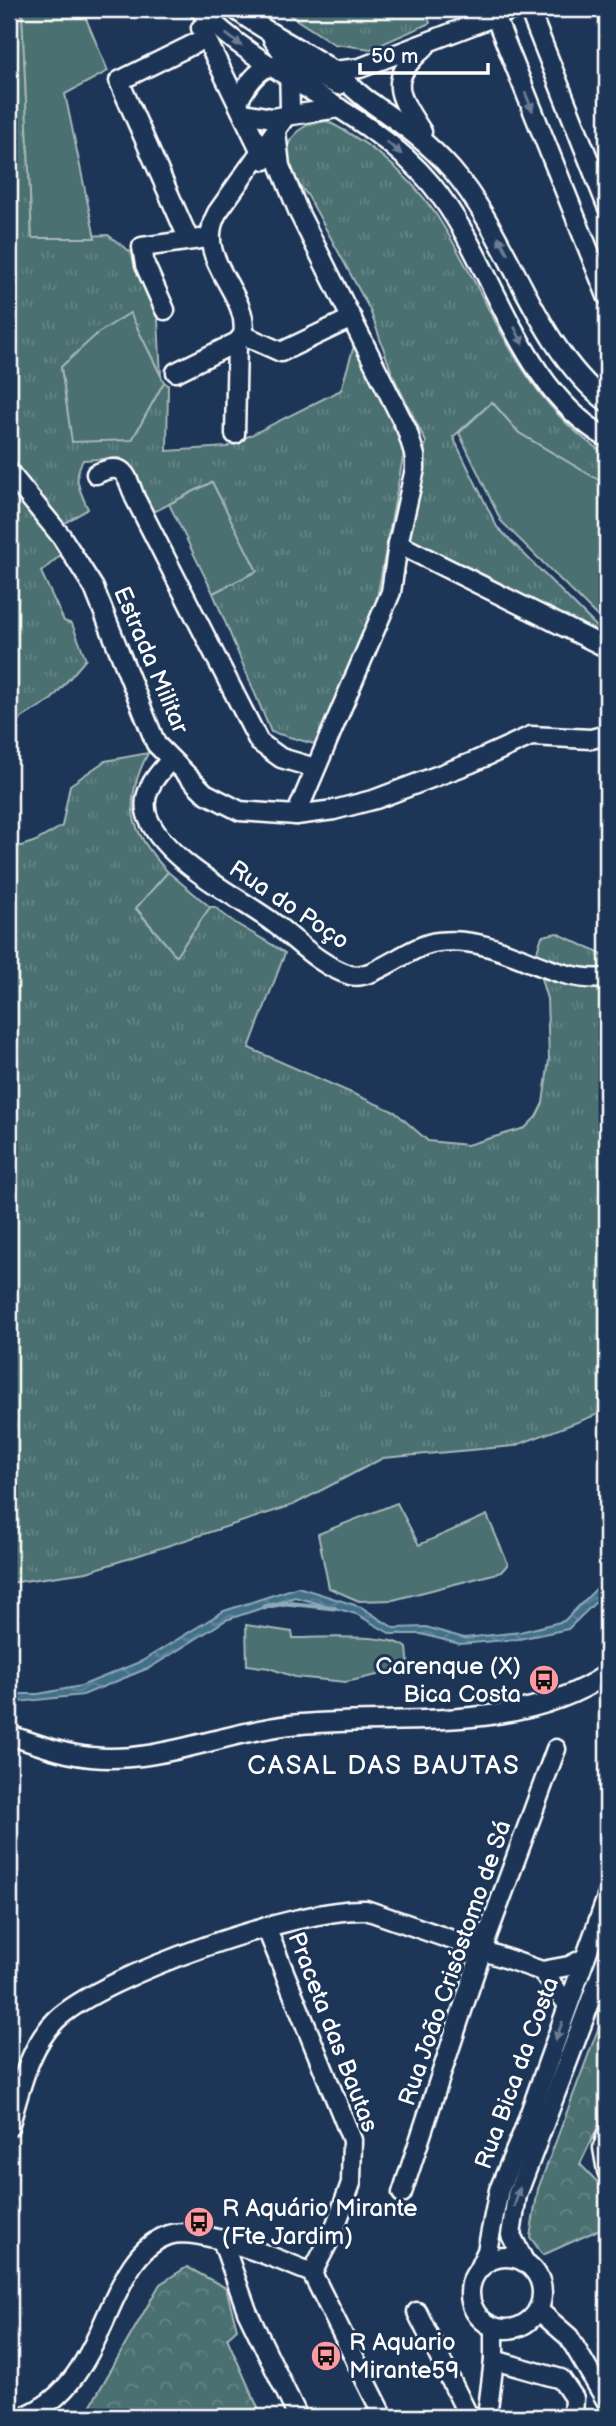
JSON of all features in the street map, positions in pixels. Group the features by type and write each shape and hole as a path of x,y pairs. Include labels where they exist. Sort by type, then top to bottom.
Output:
{"street":[{"path":"192,9 261,152 299,213 352,318 407,430 415,456 412,487 387,606 296,815"},
{"path":"199,9 238,44 284,69 394,147 429,181 468,238 531,359 561,399 607,438"},
{"path":"235,9 268,33 333,71 366,99 403,122 433,149 474,197 494,228 568,363 588,387 607,402"},
{"path":"333,71 360,68 514,9"},
{"path":"529,9 607,206"},
{"path":"495,16 607,296"},
{"path":"235,434 239,312 211,250 210,238 217,213 287,117 292,100 284,69 268,33"},
{"path":"189,240 120,81 206,38"},
{"path":"433,40 406,65 399,82 404,104 433,149"},
{"path":"241,108 253,77 284,69 366,99"},
{"path":"241,108 258,118 287,117 339,108"},
{"path":"276,132 277,155 299,213"},
{"path":"165,310 141,250 147,244 210,238"},
{"path":"176,372 240,338 281,352 352,318"},
{"path":"96,474 110,467 119,468 126,474 135,498 259,742 281,758 315,768"},
{"name":"Estrada Militar","path":"9,472 61,536 94,589 156,744 205,793 240,811 296,815 376,799 471,763 531,736 591,739 607,735"},
{"path":"398,544 607,648"},
{"name":"Rua do Poço","path":"172,760 150,784 145,800 148,818 158,834 211,883 269,919 315,959 352,976 377,971 400,954 435,942 476,942 551,970 589,980 607,978"},
{"path":"9,1735 90,1757 143,1755 289,1725 469,1716 533,1708 593,1684 607,1674"},
{"name":"Rua João Crisóstomo de Sá","path":"402,2193 482,1950 556,1749"},
{"name":"Rua Bica da Costa","path":"479,2268 487,2251 499,2190 607,1897"},
{"path":"9,2127 31,2057 54,2022 84,1997 204,1948 266,1927 341,1909 366,1910 542,1971 569,1966 585,1958"},
{"name":"Praceta das Bautas","path":"266,1927 352,2140 351,2183 333,2233 312,2273"},
{"name":"Rua Bica da Costa","path":"524,2261 510,2235 517,2194 607,1958"},
{"path":"542,1971 568,2005"},
{"path":"607,2134 603,2148 607,2171"},
{"path":"23,2417 60,2395 83,2370 119,2291 143,2251 170,2234 222,2240 312,2273 384,2417"},
{"path":"222,2240 247,2311 298,2417"},
{"path":"500,2257 524,2261 539,2278 542,2299 538,2309 524,2325 515,2329 494,2328 475,2313 469,2290 479,2268 500,2257"},
{"path":"538,2309 569,2337 607,2402"},
{"path":"417,2312 469,2417"},
{"path":"487,2417 494,2360 494,2328"},
{"path":"494,2360 561,2379 574,2398 573,2417"}],"green space":[{"path":"15,9 22,9 32,238 108,235 136,256 158,320 161,376 130,314 61,367 67,404 132,439 164,382 168,385 167,451 227,447 341,390 355,342 405,447 373,619 318,745 271,732 213,593 256,571 212,482 150,514 120,458 83,460 78,479 88,509 63,524 9,457"},
{"path":"22,9 82,9 108,71 65,94 95,238 32,238"},
{"path":"280,9 426,9 430,23 371,49 334,44"},
{"path":"327,121 379,154 410,182 447,232 513,354 532,383 578,434 607,455 607,485 519,433 492,402 453,437 497,527 607,637 607,642 410,541 408,527 426,442 393,376 370,310 308,196 291,174 287,155 290,141 298,131 309,124"},
{"path":"130,313 164,382 132,440 72,442 61,367 98,333"},
{"path":"492,402 519,433 607,485 607,626 501,521 459,433"},
{"path":"9,481 64,552 41,572 64,621 72,624 86,659 52,699 9,726"},
{"path":"212,482 257,571 213,593 169,504"},
{"path":"148,753 135,787 134,816 145,843 168,872 136,909 176,955 210,907 215,907 285,953 249,1048 395,1112 428,1141 467,1145 525,1128 536,1117 543,1103 549,1060 547,999 535,958 542,936 557,933 607,957 607,1404 596,1415 514,1446 383,1458 293,1505 87,1572 9,1583 9,850 36,841 62,826 70,785 105,761"},
{"path":"168,872 210,907 176,956 136,908"},
{"path":"397,1503 419,1545 487,1515 508,1564 501,1572 393,1600 359,1601 329,1588 318,1534"},
{"path":"246,1625 292,1632 293,1638 353,1637 398,1643 407,1648 409,1668 346,1682 295,1677 269,1668 247,1665"},
{"path":"607,2005 607,2108 580,2164 607,2192 607,2226 543,2255 530,2237 538,2189"},
{"path":"187,2267 226,2288 237,2329 227,2338 262,2417 84,2417 160,2284"}],"water":[{"path":"607,1578 607,1591 568,1629 519,1639 460,1644 421,1634 391,1634 356,1614 295,1597 226,1620 151,1667 83,1695 9,1703 9,1694 38,1694 81,1686 142,1661 224,1611 298,1587 361,1607 394,1628 426,1627 464,1638 520,1632 564,1621"}],"waterway":[{"path":"264,1607 286,1603 334,1608"}],"place":[{"name":"Carenque (X) Bica Costa","path":"544,1680"},
{"name":"R Aquário Mirante (Fte Jardim)","path":"199,2222"},
{"name":"R Aquario Mirante59","path":"326,2356"}],"district":[{"name":"CASAL DAS BAUTAS","path":"384,1766"}]}
